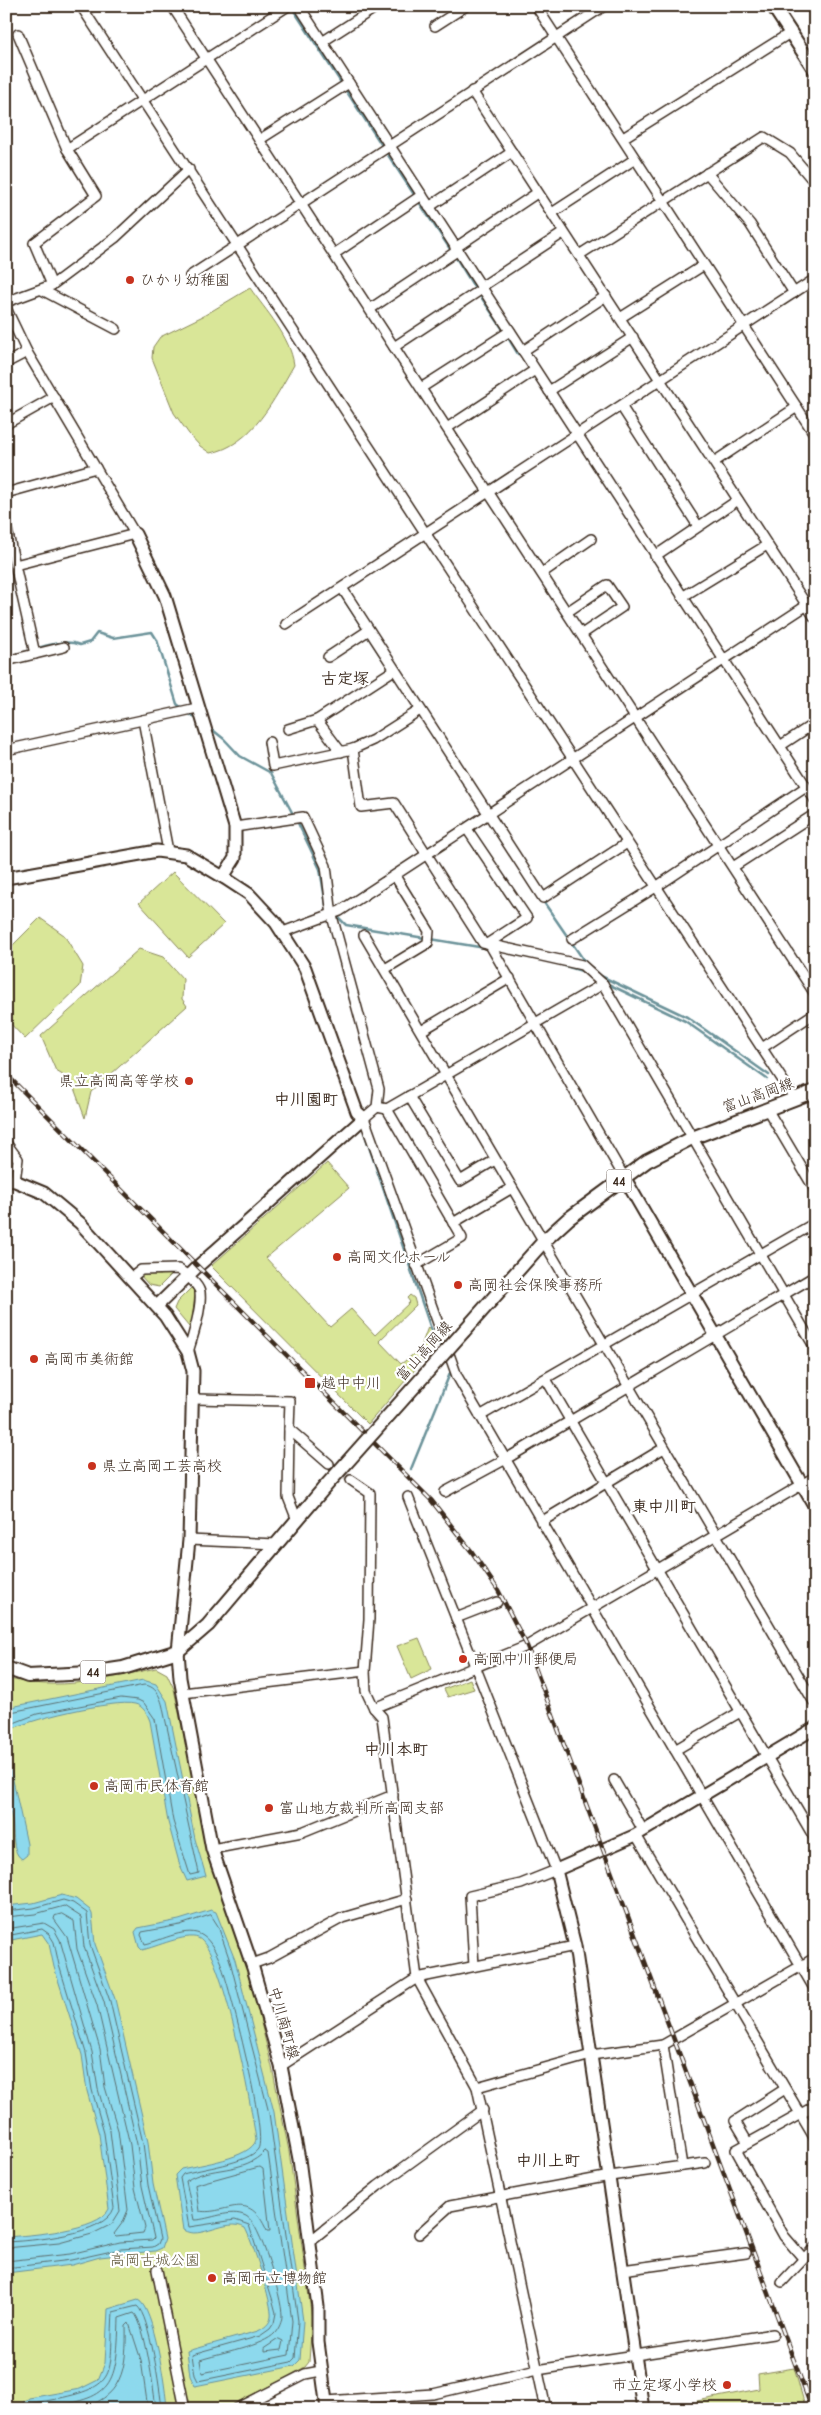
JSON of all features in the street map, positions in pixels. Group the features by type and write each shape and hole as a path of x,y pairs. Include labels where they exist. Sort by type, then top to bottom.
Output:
{"main road":[{"path":"773,6 815,70"},
{"name":"富山高岡線","path":"6,1668 28,1676 81,1673 123,1668 178,1651 208,1625 324,1488 544,1241 568,1218 647,1161 692,1138 815,1091"}],"street":[{"path":"81,6 795,1099"},
{"path":"172,6 815,994"},
{"path":"67,149 288,6"},
{"path":"299,6 386,148 418,197 429,207 454,252 507,333 535,370 815,800"},
{"path":"322,42 378,6"},
{"path":"435,26 466,6"},
{"path":"536,6 815,434"},
{"path":"190,276 604,6"},
{"path":"623,138 790,33"},
{"path":"18,34 67,149 96,196 34,243 52,285"},
{"path":"259,140 346,85"},
{"path":"472,91 815,618"},
{"path":"579,255 764,137 790,153 815,184"},
{"path":"429,207 512,152"},
{"path":"552,213 635,159"},
{"path":"6,302 52,285 115,238 189,169"},
{"path":"707,173 750,224 794,293"},
{"path":"370,309 537,193"},
{"path":"334,254 418,197"},
{"path":"394,347 563,233"},
{"path":"620,318 704,265"},
{"path":"286,624 815,279"},
{"path":"42,290 116,329"},
{"path":"522,351 606,296"},
{"path":"6,308 28,352 135,534 165,596 234,827 235,858 223,877"},
{"path":"421,388 507,333"},
{"path":"548,391 633,337"},
{"path":"6,363 28,352"},
{"path":"447,428 535,370"},
{"path":"6,424 54,397"},
{"path":"621,406 698,526"},
{"path":"714,462 797,407"},
{"path":"6,492 96,468"},
{"path":"655,556 738,500"},
{"path":"6,525 35,654"},
{"path":"15,565 135,534"},
{"path":"542,573 591,539"},
{"path":"682,597 767,545"},
{"path":"568,612 607,585 622,607 582,634"},
{"path":"342,588 543,898 627,843"},
{"path":"283,932 334,912 395,876 815,600"},
{"path":"328,657 369,630"},
{"path":"6,661 64,647"},
{"path":"288,729 317,720 394,670"},
{"path":"6,750 197,708"},
{"path":"270,742 274,766 341,752 373,740 420,710"},
{"path":"143,720 168,852"},
{"path":"317,720 341,752"},
{"path":"780,746 815,723"},
{"path":"352,749 361,807 394,803 483,943 582,965 603,984 815,1348"},
{"path":"572,939 656,887 806,787"},
{"path":"733,867 815,814"},
{"path":"157,1306 377,1107 379,1090 334,912 326,866 304,817 234,827"},
{"path":"467,829 527,918 488,944"},
{"path":"6,878 95,860 157,851 186,855 249,894 283,932 305,968 357,1112 364,1118 457,1376 815,1990"},
{"path":"385,969 428,943 429,931 395,876"},
{"path":"364,935 815,1704"},
{"path":"488,944 510,978 815,1507"},
{"path":"421,1030 510,978"},
{"path":"377,1107 387,1109 603,984"},
{"path":"762,1048 815,1013"},
{"path":"409,1096 460,1181 495,1160"},
{"path":"387,1109 462,1238 416,1265"},
{"path":"767,1109 815,1190"},
{"path":"6,1144 18,1159 11,1180"},
{"name":"中川南町線","path":"11,1180 44,1193 63,1208 131,1278 157,1306 177,1332 188,1352 193,1371 194,1399 189,1540 178,1651 183,1693 212,1848 252,1964 281,2066 299,2160 318,2307 321,2371 327,2405"},
{"path":"453,1222 512,1188"},
{"path":"480,1416 815,1222"},
{"path":"131,1278 141,1270 178,1268 188,1276 200,1291 196,1328 188,1352"},
{"path":"445,1492 506,1459 815,1276"},
{"path":"546,1379 815,1839"},
{"path":"194,1399 290,1401 288,1497 297,1520"},
{"path":"289,1429 329,1464"},
{"path":"541,1522 664,1448"},
{"path":"374,1708 527,1646 815,1478"},
{"path":"351,1480 370,1493 369,1619 365,1671 366,1691 374,1708 382,1717 417,1978 477,2087 546,2409"},
{"path":"408,1497 560,1878 575,1946 643,2409"},
{"path":"189,1540 276,1544"},
{"path":"456,1618 496,1602"},
{"path":"183,1693 365,1671"},
{"path":"675,1750 740,1712"},
{"path":"474,1966 470,1896 521,1884 639,1833 765,1756 815,1728"},
{"path":"614,1780 639,1833 734,2004 815,2139"},
{"path":"212,1848 302,1832 393,1795"},
{"path":"252,1964 269,1958 342,1918 407,1899"},
{"path":"281,2066 417,1978 575,1946"},
{"path":"477,2087 591,2055 663,2045 815,1958"},
{"path":"663,2045 682,2166"},
{"path":"748,2143 735,2121 785,2089"},
{"path":"803,2258 784,2236 736,2150 815,2106"},
{"path":"309,2242 378,2186 483,2110"},
{"path":"420,2234 450,2206 610,2176 705,2163"},
{"path":"782,2282 815,2247"},
{"path":"622,2270 746,2253"},
{"path":"157,2270 185,2409"},
{"path":"327,2405 433,2394 537,2370 773,2334"},
{"path":"236,2409 305,2374 321,2371"}],"green space":[{"path":"250,288 283,334 292,354 294,365 270,406 250,431 225,449 210,453 200,446 189,434 174,413 152,358 153,347 160,337 205,315"},
{"path":"173,872 224,924 188,957 139,903"},
{"path":"40,918 64,935 83,966 80,986 25,1039 6,1019 6,952"},
{"path":"139,949 163,957 183,979 182,999 187,1006 91,1092 85,1118 71,1080 56,1071 41,1036"},
{"path":"327,1163 349,1188 266,1258 330,1327 351,1309 375,1335 410,1302 407,1298 410,1295 414,1298 416,1305 379,1341 401,1364 420,1349 428,1327 437,1344 368,1424 211,1266"},
{"path":"144,1271 148,1274 161,1275 165,1271 175,1271 159,1287 149,1285 139,1274"},
{"path":"191,1288 195,1292 192,1324 189,1327 174,1309 177,1302"},
{"path":"419,1638 432,1669 411,1679 397,1646"},
{"name":"高岡古城公園","path":"156,1668 167,1674 174,1689 207,1844 222,1897 246,1963 272,2067 289,2151 312,2319 309,2362 305,2367 289,2376 225,2409 6,2409 6,1678 44,1684 63,1684 100,1680"},
{"path":"470,1679 474,1689 448,1697 444,1689"},
{"path":"794,2368 806,2409 698,2409 697,2401 759,2389 758,2374"}],"water":[{"path":"143,1680 156,1684 167,1701 195,1839 206,1876 187,1881 180,1866 168,1822 150,1721 140,1706 124,1703 90,1707 31,1722 6,1732 6,1708"},
{"path":"6,1748 27,1844 27,1855 22,1859 15,1849 12,1818 6,1805"},
{"path":"62,1895 76,1899 90,1910 92,1914 95,1944 115,1999 148,2142 153,2184 165,2239 162,2248 155,2251 100,2257 72,2265 6,2273 6,2237 46,2233 78,2227 103,2216 109,2209 99,2134 87,2091 82,2055 54,1967 49,1944 42,1934 6,1941 6,1906 33,1903"},
{"path":"211,1910 216,1912 235,1960 274,2112 303,2321 300,2360 294,2366 195,2386 190,2376 187,2351 258,2331 269,2322 271,2310 261,2272 245,2228 238,2225 230,2225 198,2233 190,2233 183,2230 175,2175 181,2169 223,2160 245,2152 256,2140 235,2032 217,1970 208,1949 198,1938 186,1937 142,1950 139,1947 135,1932 138,1928 179,1920"},
{"path":"138,2300 144,2306 154,2333 162,2368 167,2409 15,2409 29,2398 80,2389 98,2380 105,2363 108,2309"}],"waterway":[{"path":"291,6 342,84"},
{"path":"345,89 383,147"},
{"path":"386,152 452,252"},
{"path":"455,256 476,290"},
{"path":"479,294 504,331"},
{"path":"507,336 518,354"},
{"path":"341,595 384,661"},
{"path":"21,653 58,643 80,645 90,642 97,633 113,638 152,632 157,640 177,704 182,708"},
{"path":"188,713 198,720"},
{"path":"209,727 240,756 271,773 294,816"},
{"path":"297,821 320,869 326,905"},
{"path":"543,901 585,962"},
{"path":"337,916 346,925 485,948"},
{"path":"562,965 585,972"},
{"path":"591,967 601,976 687,1017 769,1075"},
{"path":"606,983 685,1021 767,1079"},
{"path":"364,1132 430,1326 442,1350"},
{"path":"411,1469 451,1371"}],"tunnel":[{"path":"329,1464 351,1480"}],"railway":[{"path":"6,1074 431,1500 472,1552 498,1590 527,1646 812,2409"}],"place":[{"name":"ひかり幼稚園","path":"130,280"},
{"name":"県立高岡高等学校","path":"189,1081"},
{"name":"高岡文化ホール","path":"337,1257"},
{"name":"高岡社会保険事務所","path":"458,1285"},
{"name":"高岡市美術館","path":"34,1359"},
{"name":"越中中川","path":"310,1383"},
{"name":"県立高岡工芸高校","path":"92,1466"},
{"name":"高岡中川郵便局","path":"463,1659"},
{"name":"高岡市民体育館","path":"94,1786"},
{"name":"富山地方裁判所高岡支部","path":"269,1808"},
{"name":"高岡市立博物館","path":"212,2278"},
{"name":"市立定塚小学校","path":"727,2385"}],"district":[{"name":"古定塚","path":"345,678"},
{"name":"中川園町","path":"306,1099"},
{"name":"東中川町","path":"664,1506"},
{"name":"中川本町","path":"396,1749"},
{"name":"中川上町","path":"548,2160"}]}
